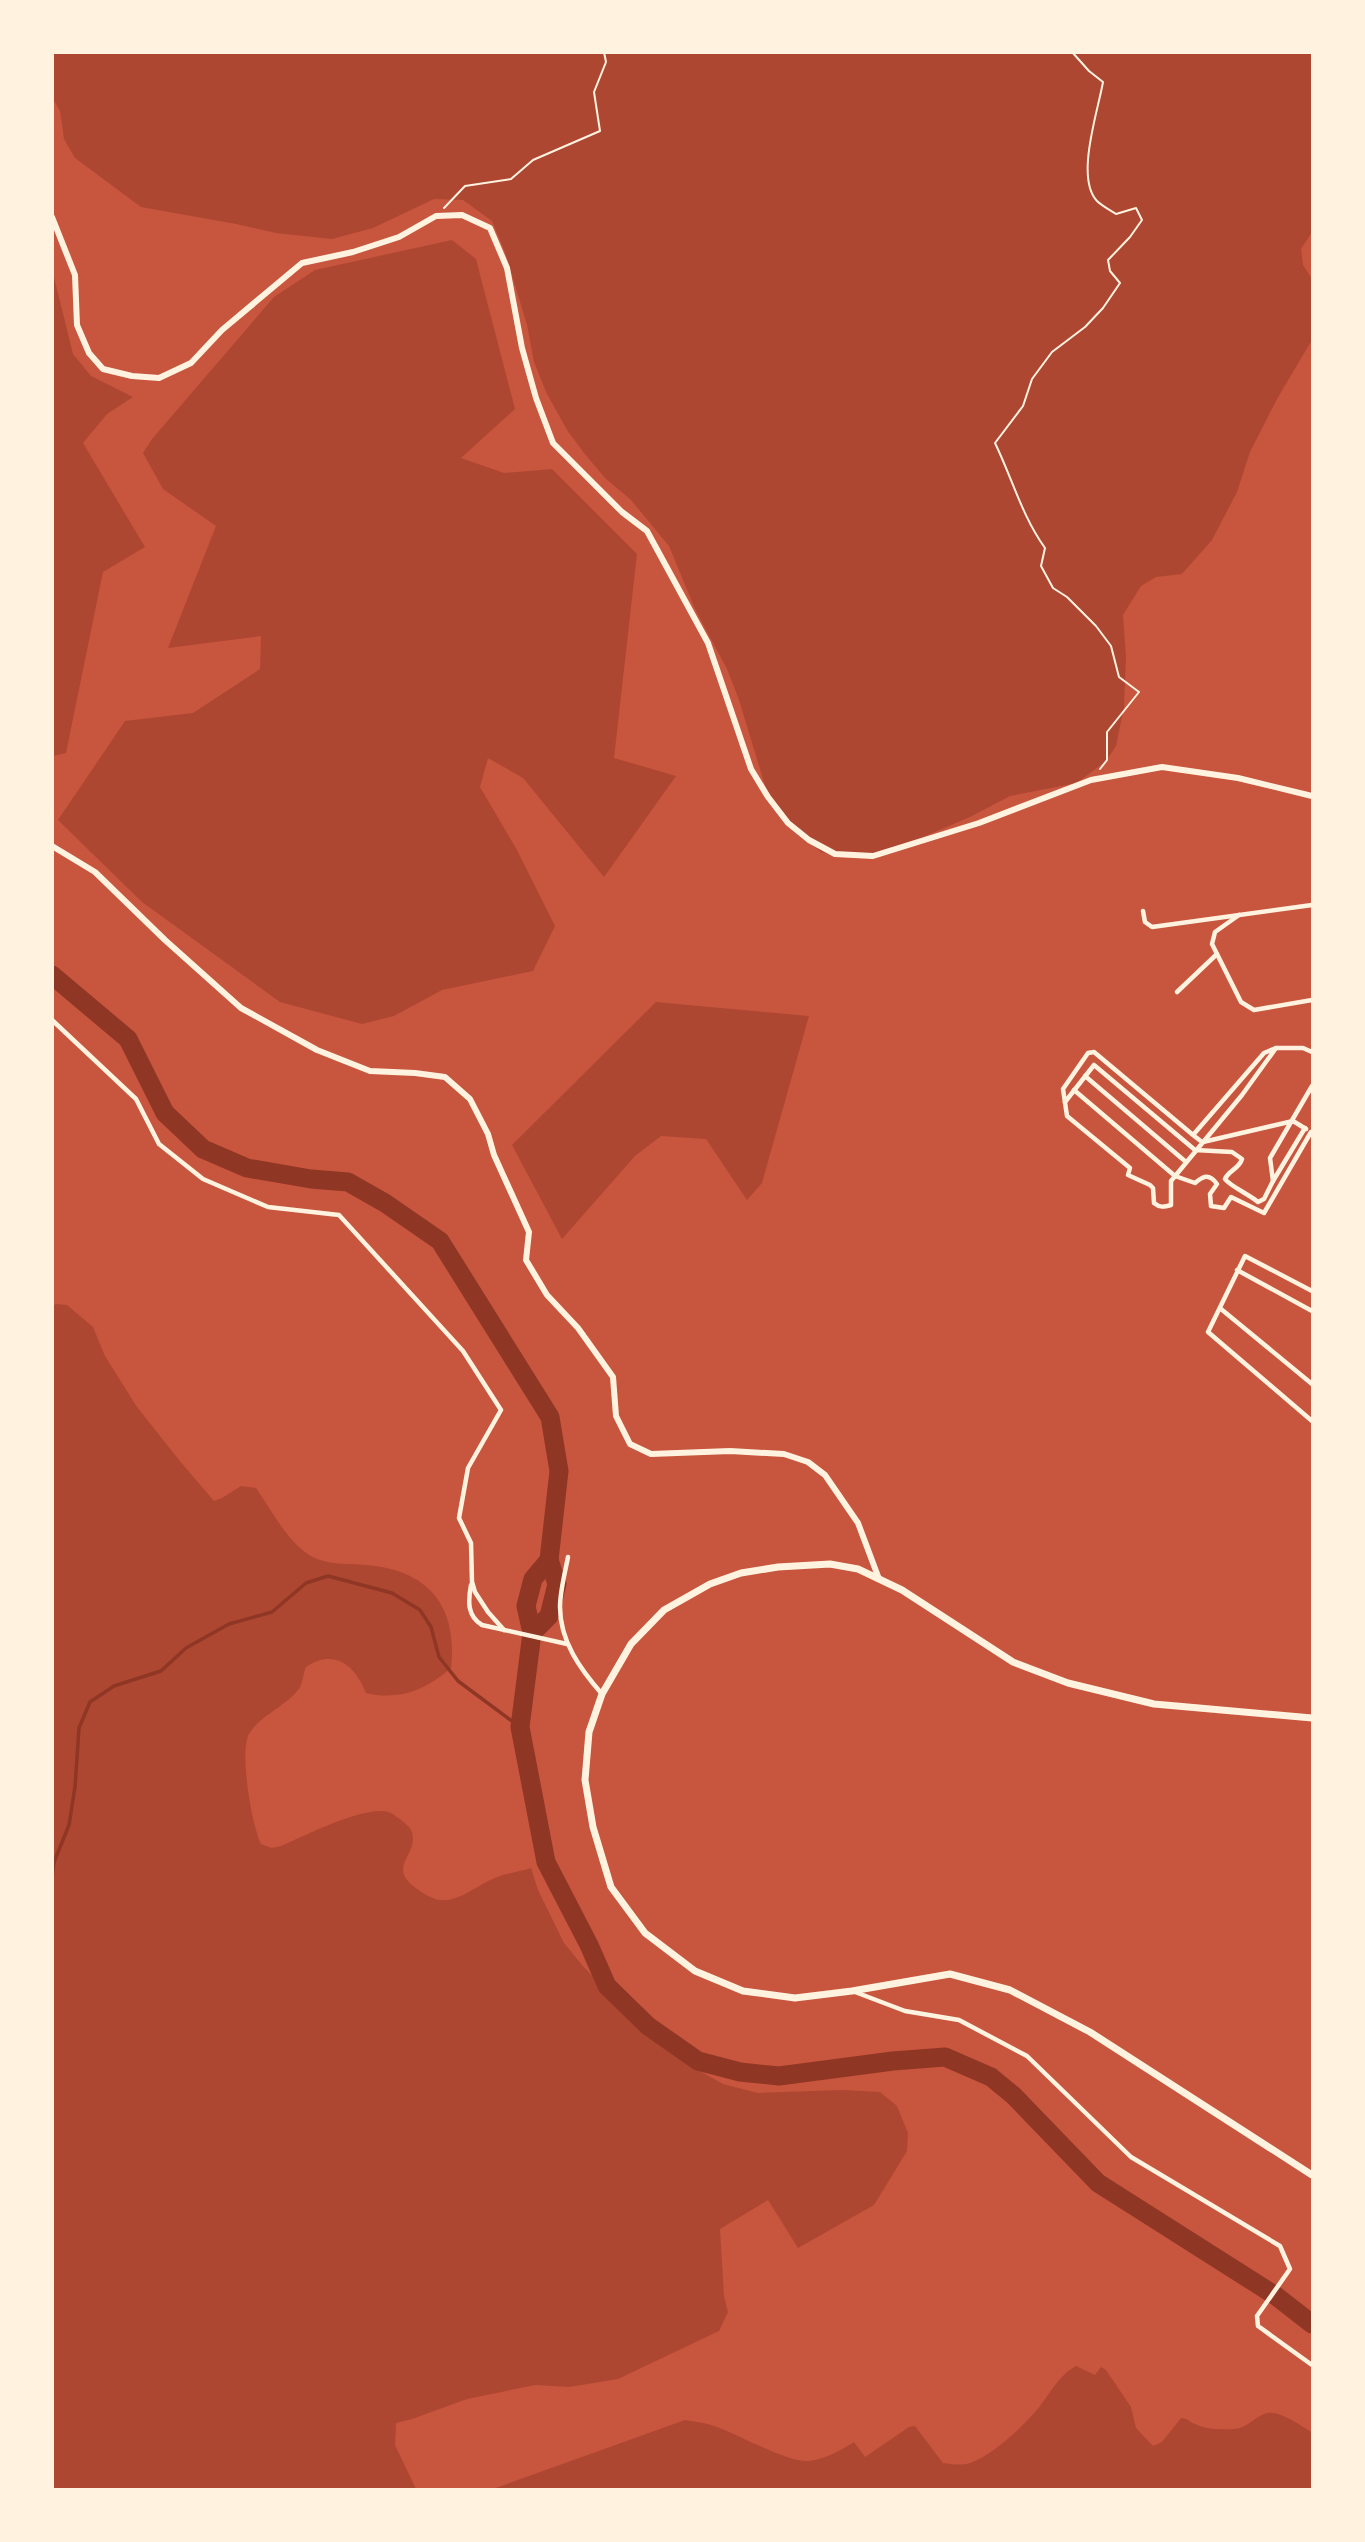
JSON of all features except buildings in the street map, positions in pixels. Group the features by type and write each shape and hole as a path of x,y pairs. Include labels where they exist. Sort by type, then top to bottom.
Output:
{"main road":[{"path":"1312,1718 1154,1704 1068,1683 1013,1662 902,1590 858,1569 831,1564 778,1567 741,1573 710,1584 664,1610 631,1644 602,1694 589,1732 585,1780 593,1827 611,1887 645,1933 695,1971 743,1991 795,1998 950,1974 1010,1990 1090,2032 1312,2175"}],"street":[{"path":"52,217 75,275 77,325 89,353 103,369 132,376 159,378 191,363 222,330 302,263 353,252 400,237 436,216 462,215 490,228 507,268 522,348 536,398 553,443 622,512 647,531 708,643 751,769 788,823 809,840 835,854 873,856 979,822 1091,780 1162,767 1238,778 1312,796"},
{"path":"52,846 95,872 241,1008 317,1050 370,1071 445,1077 470,1099 488,1133 494,1155 529,1232 526,1260 547,1295 579,1328 613,1377 616,1416 630,1444 651,1454 730,1451 784,1454 808,1462 825,1475 858,1522 879,1579"},
{"path":"1143,911 1145,922 1152,927 1312,905"},
{"path":"1239,915 1215,932 1212,944 1241,1002 1254,1010 1312,1000"},
{"path":"1177,992 1217,954"},
{"path":"52,1020 136,1099 159,1144 203,1180 268,1207 339,1216 406,1285 463,1351 502,1410 468,1468 460,1506 459,1518 471,1543 472,1582 468,1601 474,1619 482,1625 566,1644"},
{"path":"1202,1142 1094,1052 1088,1053 1063,1089 1067,1116 1130,1168 1128,1175 1153,1188 1154,1203 1160,1207 1171,1205 1171,1181 1242,1095 1276,1048"},
{"path":"1193,1135 1264,1053 1276,1048 1303,1048 1312,1052"},
{"path":"1086,1057 1195,1150 1232,1152 1239,1155 1241,1164 1228,1172 1225,1179 1229,1185 1241,1189 1258,1202 1264,1199 1305,1128"},
{"path":"1065,1102 1094,1065"},
{"path":"1085,1076 1186,1162"},
{"path":"1273,1181 1270,1158 1312,1086"},
{"path":"1074,1090 1175,1176 1195,1183 1202,1177 1213,1179 1217,1184 1210,1194 1211,1206 1224,1208 1231,1197 1265,1213 1312,1132 1293,1121 1202,1142"},
{"path":"1312,1291 1245,1256 1208,1332 1312,1421"},
{"path":"1237,1270 1312,1311"},
{"path":"1221,1308 1312,1384"},
{"path":"568,1558 561,1607 566,1644 602,1694"},
{"path":"472,1582 488,1612 504,1630"},
{"path":"852,1991 905,2011 959,2020 1027,2056 1131,2157 1280,2246 1290,2269 1257,2316 1258,2326 1312,2365"}],"path":[{"path":"436,216 465,186 511,179 533,160 600,131 594,92 606,62 604,52"},
{"path":"1072,52 1103,82 1088,150 1087,178 1096,201 1116,214 1136,208 1142,219 1130,237 1108,260 1110,271 1119,283 1103,308 1052,352 1032,379 1023,406 995,443 1011,477 1022,510 1045,548 1041,566 1053,588 1067,597 1096,626 1111,646 1119,677 1139,692 1107,732 1107,760 1091,780"}],"shaded area":[{"path":"53,52 1312,53 1312,232 1301,249 1303,265 1312,279 1312,340 1250,452 1237,492 1212,540 1182,574 1156,577 1141,586 1123,615 1126,657 1124,707 1116,746 1106,761 1077,783 1010,796 970,817 890,851 847,857 821,852 798,833 766,789 727,669 695,609 669,546 631,500 605,478 584,453 567,430 546,392 534,362 527,325 505,252 492,221 463,200 434,199 373,228 332,239 276,233 141,207 75,158 64,139 60,111 53,99"},
{"path":"452,240 476,259 515,409 461,458 504,473 552,469 637,554 614,758 676,776 604,877 523,778 488,758 480,787 517,850 555,926 533,971 442,990 394,1016 362,1024 280,1002 142,902 58,820 125,721 193,713 260,669 261,636 168,648 216,526 163,489 143,453 152,439 274,297 315,270"},
{"path":"52,269 73,354 91,376 133,397 107,414 83,443 145,547 103,572 66,753 53,756"},
{"path":"656,1002 809,1016 762,1183 747,1200 706,1139 661,1136 635,1156 562,1239 512,1145"},
{"path":"67,1305 93,1327 105,1356 137,1407 214,1501 241,1486 256,1488 284,1530 305,1552 327,1562 389,1568 407,1575 423,1584 444,1610 450,1627 451,1668 432,1682 412,1692 390,1696 366,1693 350,1667 334,1659 326,1659 306,1667 301,1685 295,1693 260,1721 249,1734 246,1743 246,1772 261,1844 272,1848 281,1846 350,1817 378,1811 391,1813 410,1828 413,1840 403,1867 404,1874 417,1889 435,1899 448,1900 462,1896 499,1876 531,1868 538,1890 564,1943 643,2030 689,2065 723,2084 758,2093 842,2090 880,2092 897,2106 908,2133 907,2151 874,2205 798,2248 768,2200 720,2229 724,2296 728,2312 719,2331 618,2379 569,2387 535,2385 467,2399 396,2423 395,2445 416,2489 53,2489 52,1306"},
{"path":"1076,2366 1095,2375 1101,2367 1106,2370 1131,2407 1136,2428 1153,2446 1162,2442 1181,2418 1214,2429 1243,2426 1267,2413 1290,2419 1312,2432 1312,2489 493,2489 685,2420 713,2426 789,2458 809,2461 839,2451 854,2442 865,2457 909,2427 915,2426 943,2463 967,2464 1008,2439 1034,2414 1060,2378"}],"waterway":[{"path":"52,975 128,1039 165,1113 203,1149 247,1168 311,1179 348,1182 385,1203 440,1241 550,1417 559,1471 549,1560 533,1579 526,1606 532,1633 520,1727 546,1862 607,1986 648,2026 698,2061 740,2072 779,2076 945,2057 991,2077 1014,2096 1098,2183 1276,2296 1312,2324"},
{"path":"532,1633 549,1616 557,1584 549,1560"},
{"path":"52,1877 54,1862 69,1825 79,1728 90,1702 114,1686 161,1671 186,1648 229,1624 272,1612 306,1583 328,1576 392,1593 420,1610 431,1627 439,1657 458,1681 520,1727"}]}
